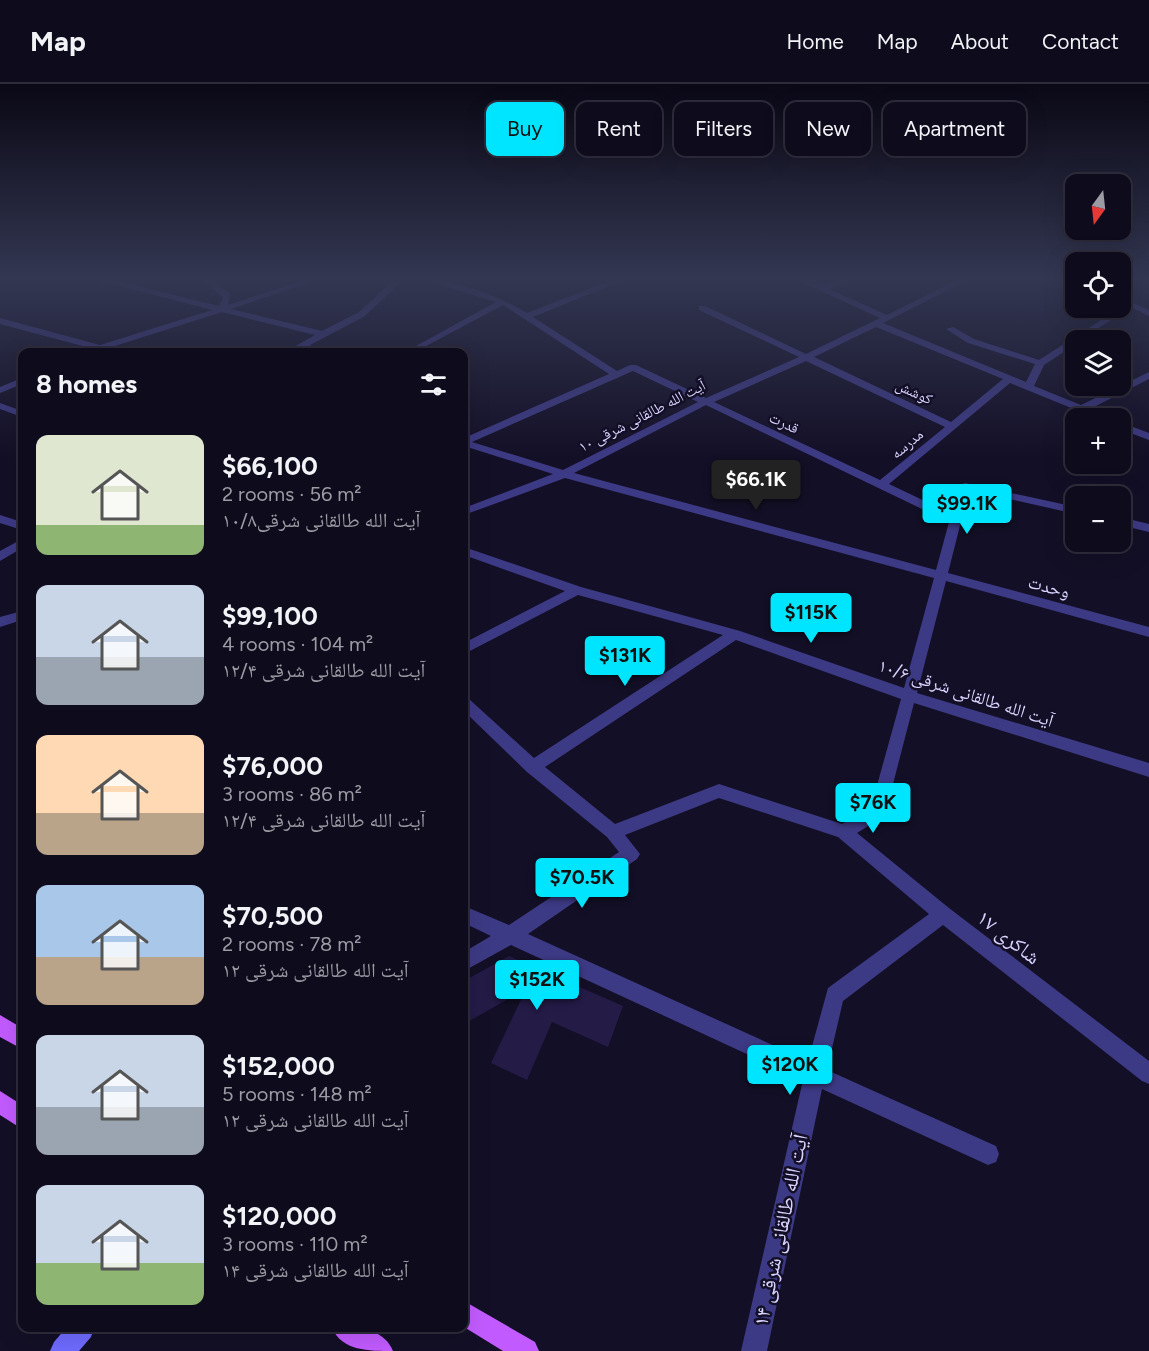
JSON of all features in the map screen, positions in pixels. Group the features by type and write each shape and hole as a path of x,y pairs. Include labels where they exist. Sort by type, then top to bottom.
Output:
{"main road":[{"path":"0,1025 18,1036"},
{"path":"0,1102 18,1115"},
{"path":"468,1315 526,1351"},
{"path":"63,1351 79,1332"},
{"path":"350,1332 380,1351"}],"street":[{"path":"67,339 100,348 128,339"},
{"path":"296,348 313,339"},
{"path":"417,348 434,339"},
{"path":"560,339 616,374"},
{"name":"کوشش","path":"766,339 952,426"},
{"name":"آیت الله طالقانی شرقی ۱۰","path":"468,510 564,474 705,402 845,339"},
{"path":"913,339 1079,408"},
{"path":"968,339 1040,363"},
{"path":"1029,387 1040,363 1076,339"},
{"path":"302,345 310,348"},
{"name":"قدرت","path":"616,374 633,367 955,520"},
{"path":"468,440 616,374"},
{"path":"1083,408 1149,375"},
{"name":"مدرسه","path":"881,485 1009,379"},
{"path":"0,390 18,383"},
{"path":"0,406 18,413"},
{"path":"1131,430 1149,437"},
{"name":"وحدت","path":"468,443 564,474 1149,632"},
{"path":"613,832 718,791 844,832 878,811 965,486 1065,509"},
{"path":"0,519 18,525"},
{"path":"1131,524 1149,528"},
{"path":"0,557 18,546"},
{"name":"آیت الله طالقانی شرقی ۱۰/۶","path":"468,552 577,590 735,634 909,696 1149,770"},
{"path":"468,648 577,590"},
{"path":"0,622 18,617"},
{"path":"533,767 735,634"},
{"path":"468,707 533,767 613,832 631,854 510,935 468,960"},
{"name":"شاکری ۱۷","path":"844,832 943,914 1149,1074"},
{"name":"آیت الله طالقانی شرقی ۱۴","path":"754,1351 814,1075 835,994 943,914"},
{"path":"468,916 988,1154"}],"building":[{"path":"509,956 623,1006 608,1047 552,1022 527,1080 491,1063 526,989 468,1022 468,979"}]}
